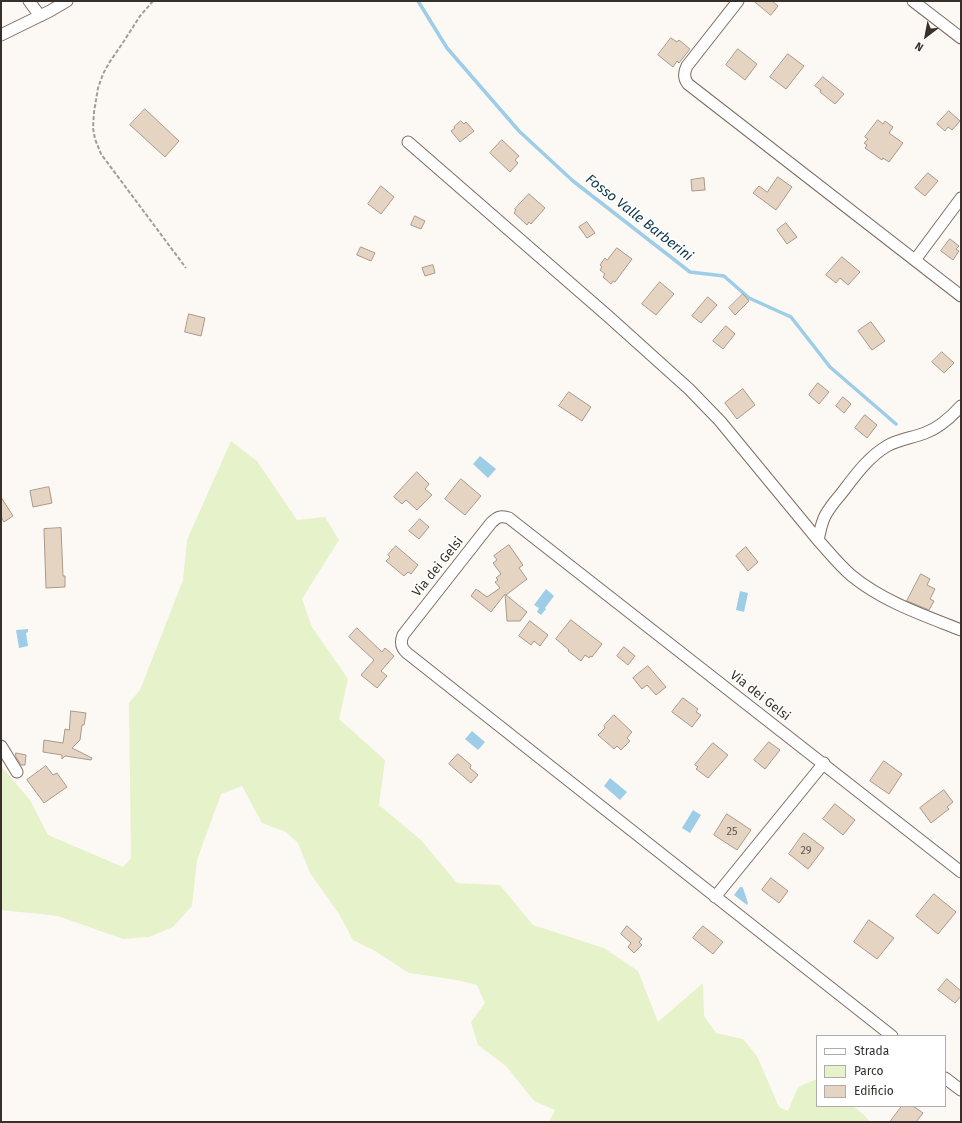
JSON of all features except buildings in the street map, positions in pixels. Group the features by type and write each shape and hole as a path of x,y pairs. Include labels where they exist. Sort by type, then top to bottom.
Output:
{"street":[{"path":"29,1 40,16"},
{"path":"1,35 67,1"},
{"path":"738,1 687,66 684,73 685,80 690,86 961,296"},
{"path":"913,1 961,38"},
{"path":"408,142 686,386 723,425 818,540 845,570 869,589 887,599 905,608 961,630"},
{"path":"915,260 961,198"},
{"path":"818,540 822,523 827,512 852,479 872,457 893,443 934,429 946,421 961,406"},
{"name":"Via dei Gelsi","path":"891,1035 407,653 402,647 401,639 491,523 501,516 505,516 513,520 961,872"},
{"path":"1,746 17,772"},
{"path":"715,897 824,764"},
{"path":"946,1079 961,1090"}],"path":[{"path":"153,1 140,16 102,74 94,112 93,128 95,140 101,154 186,268"}],"green space":[{"path":"231,441 257,461 297,520 325,517 339,540 302,599 312,627 348,679 339,719 385,760 379,805 421,840 457,883 500,885 533,925 604,948 638,971 658,1022 703,983 704,1016 716,1033 743,1039 757,1056 779,1107 788,1111 798,1087 816,1079 816,1107 854,1107 870,1122 549,1122 555,1110 534,1101 506,1066 478,1045 471,1022 485,1003 477,985 457,980 409,973 375,951 353,940 339,914 310,873 298,843 286,832 262,823 242,786 221,794 197,860 192,906 173,927 149,937 123,939 58,916 1,910 1,766 30,800 48,835 123,867 131,858 129,703 140,690 183,580 187,540"}],"water":[{"path":"480,456 496,469 488,478 473,464"},
{"path":"546,589 554,596 541,615 537,612 539,608 534,605"},
{"path":"740,591 748,593 744,612 736,610"},
{"path":"28,629 28,632 26,633 28,646 19,648 16,630"},
{"path":"472,731 485,742 478,750 465,739"},
{"path":"610,778 627,792 620,800 604,786"},
{"path":"693,810 701,815 690,833 682,828"},
{"path":"740,887 743,888 748,903 747,905 734,895"}],"waterway":[{"name":"Fosso Valle Barberini","path":"418,1 447,48 519,131 573,181 690,272 724,276 749,298 791,317 830,367 896,424"}]}
